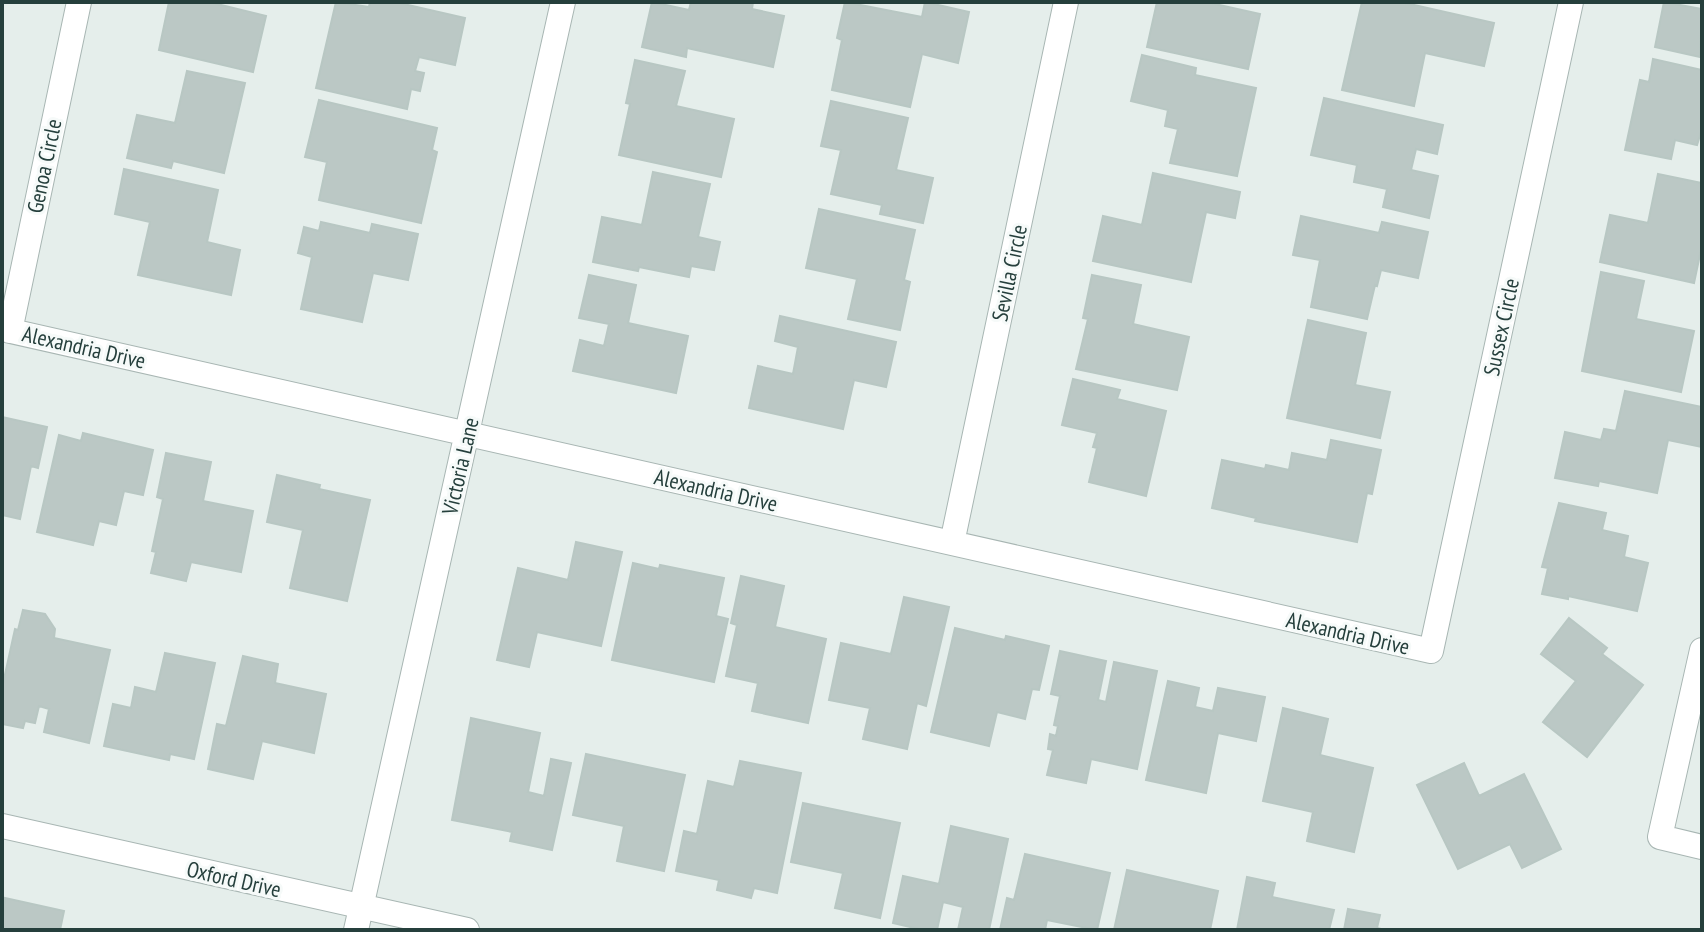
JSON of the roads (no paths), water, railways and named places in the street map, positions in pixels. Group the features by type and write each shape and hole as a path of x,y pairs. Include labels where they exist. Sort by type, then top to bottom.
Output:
{"street":[{"name":"Genoa Circle","path":"6,330 79,2"},
{"name":"Victoria Lane","path":"358,919 563,2"},
{"name":"Sevilla Circle","path":"952,543 1066,2"},
{"name":"Sussex Circle","path":"1431,651 1571,2"},
{"name":"Alexandria Drive","path":"6,330 1431,651"},
{"path":"1702,650 1660,837 1702,847"},
{"name":"Oxford Drive","path":"2,826 358,919 467,930"}]}
